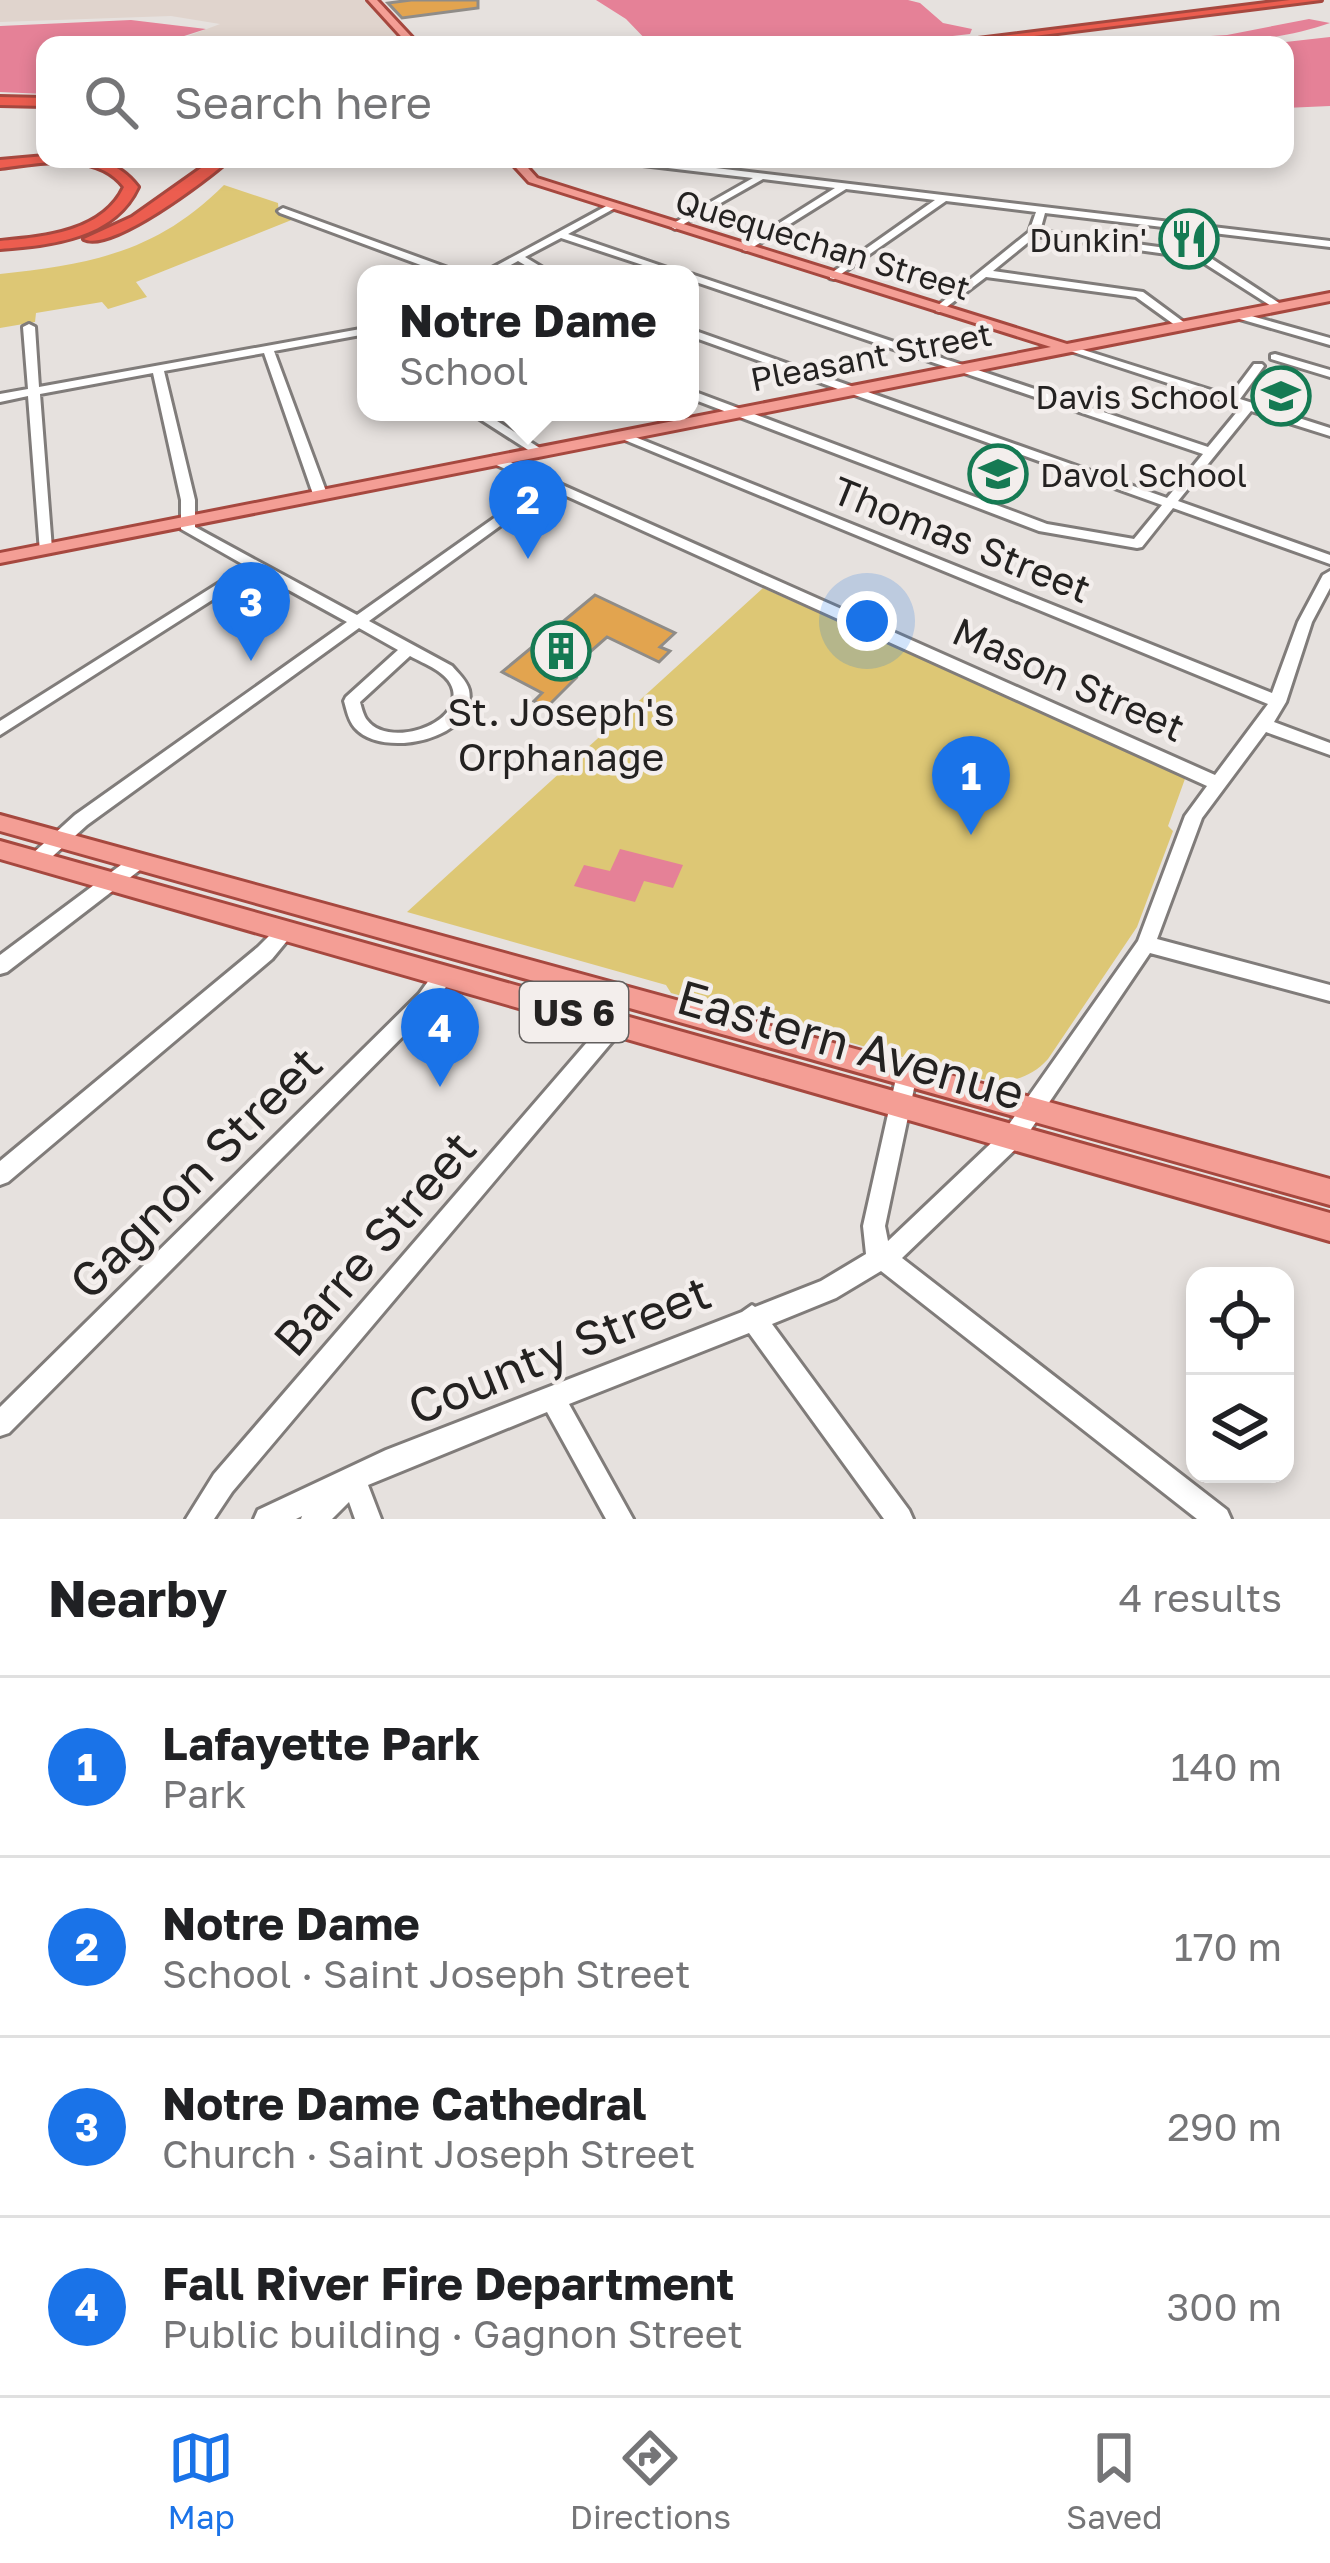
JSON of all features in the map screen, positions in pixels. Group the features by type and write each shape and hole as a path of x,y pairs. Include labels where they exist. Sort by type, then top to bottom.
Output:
{"highway":[{"path":"1010,36 1316,0"},
{"path":"1072,36 1329,6"},
{"path":"0,100 36,102"},
{"path":"0,157 36,149"},
{"path":"0,157 36,159"},
{"path":"0,245 45,239 99,221 123,204 130,187 117,171 107,168"},
{"path":"0,255 67,246 120,229 210,168"}],"main road":[{"path":"372,0 406,36"},
{"name":"Quequechan Street","path":"523,168 534,180 612,206 1066,348"},
{"name":"Pleasant Street","path":"699,420 1330,297"},
{"name":"Pleasant Street","path":"0,558 696,421"},
{"name":"Eastern Avenue","path":"0,824 1330,1192"},
{"name":"Eastern Avenue","path":"0,850 1330,1227"}],"street":[{"path":"684,168 1330,244"},
{"path":"675,226 759,178"},
{"path":"747,248 846,185"},
{"path":"834,276 945,197"},
{"path":"503,265 612,206"},
{"path":"940,309 1034,233 1041,210"},
{"path":"283,211 430,265"},
{"path":"1034,233 1199,255 1280,307"},
{"path":"559,234 653,265"},
{"path":"518,257 532,265"},
{"path":"983,273 1139,294 1183,326"},
{"path":"699,281 1208,451"},
{"path":"1238,315 1330,342"},
{"path":"29,327 44,549"},
{"path":"0,398 357,333"},
{"path":"347,335 357,341"},
{"path":"699,335 1330,560"},
{"name":"Quequechan Street","path":"1066,348 1330,432"},
{"path":"268,349 320,494"},
{"path":"1275,357 1330,374"},
{"path":"1232,401 1258,366"},
{"path":"158,369 188,500 188,529 447,670 463,698 437,728 406,741 381,738 363,729 352,715 352,700 407,650"},
{"path":"699,397 1044,528 1136,544 1248,406"},
{"path":"490,421 540,452"},
{"name":"Thomas Street","path":"621,436 1278,702"},
{"name":"Mason Street","path":"497,460 1219,784"},
{"path":"37,860 58,839 549,484"},
{"path":"0,729 254,567"},
{"name":"County Street","path":"267,1519 552,1397 828,1290 882,1260 1013,1137 1146,944 1189,826 1278,702 1302,630 1330,575"},
{"path":"1265,725 1330,749"},
{"path":"0,966 139,861"},
{"path":"0,1175 286,931"},
{"path":"1146,944 1330,993"},
{"name":"Gagnon Street","path":"0,1424 426,1000 444,975"},
{"name":"Barre Street","path":"199,1519 223,1483 615,1024"},
{"path":"907,1074 873,1236 882,1260 1218,1519"},
{"path":"752,1317 900,1519"},
{"path":"552,1397 620,1519"},
{"path":"314,1519 353,1479 368,1519"}],"shaded area":[{"path":"0,0 364,0 398,36 188,36 220,24 171,16 0,22"},
{"path":"596,0 908,0 920,3 943,23 972,29 970,34 953,36 642,36"},
{"path":"1309,19 1330,23 1279,36 1211,36"},
{"path":"131,20 206,29 184,36 36,36 36,94 0,92 0,26"},
{"path":"1330,37 1330,106 1294,108 1294,41"},
{"path":"224,185 278,203 279,214 294,219 136,282 147,297 108,309 102,302 36,313 35,322 0,328 0,274 121,251 174,226"},
{"path":"763,588 1186,776 1168,826 1173,831 1137,927 1048,1059 1034,1071 1010,1080 982,1079 671,993 666,985 407,912"},
{"path":"620,849 683,865 673,888 644,881 635,902 574,886 584,865 610,871"}],"building":[{"path":"478,0 478,8 402,18 388,3"},
{"name":"St. Joseph's Orphanage","path":"595,595 675,633 660,647 670,651 659,662 607,637 566,673 576,678 547,707 534,701 542,693 502,672"}],"place":[{"name":"Dunkin'","path":"1189,239"},
{"name":"Davis School","path":"1281,396"},
{"name":"Davol School","path":"998,474"},
{"name":"Notre Dame","path":"528,559"},
{"name":"St. Joseph's Orphanage","path":"561,651"},
{"name":"Notre Dame Cathedral","path":"251,661"},
{"name":"Lafayette Park","path":"971,835"},
{"name":"Fall River Fire Department","path":"440,1087"}]}
